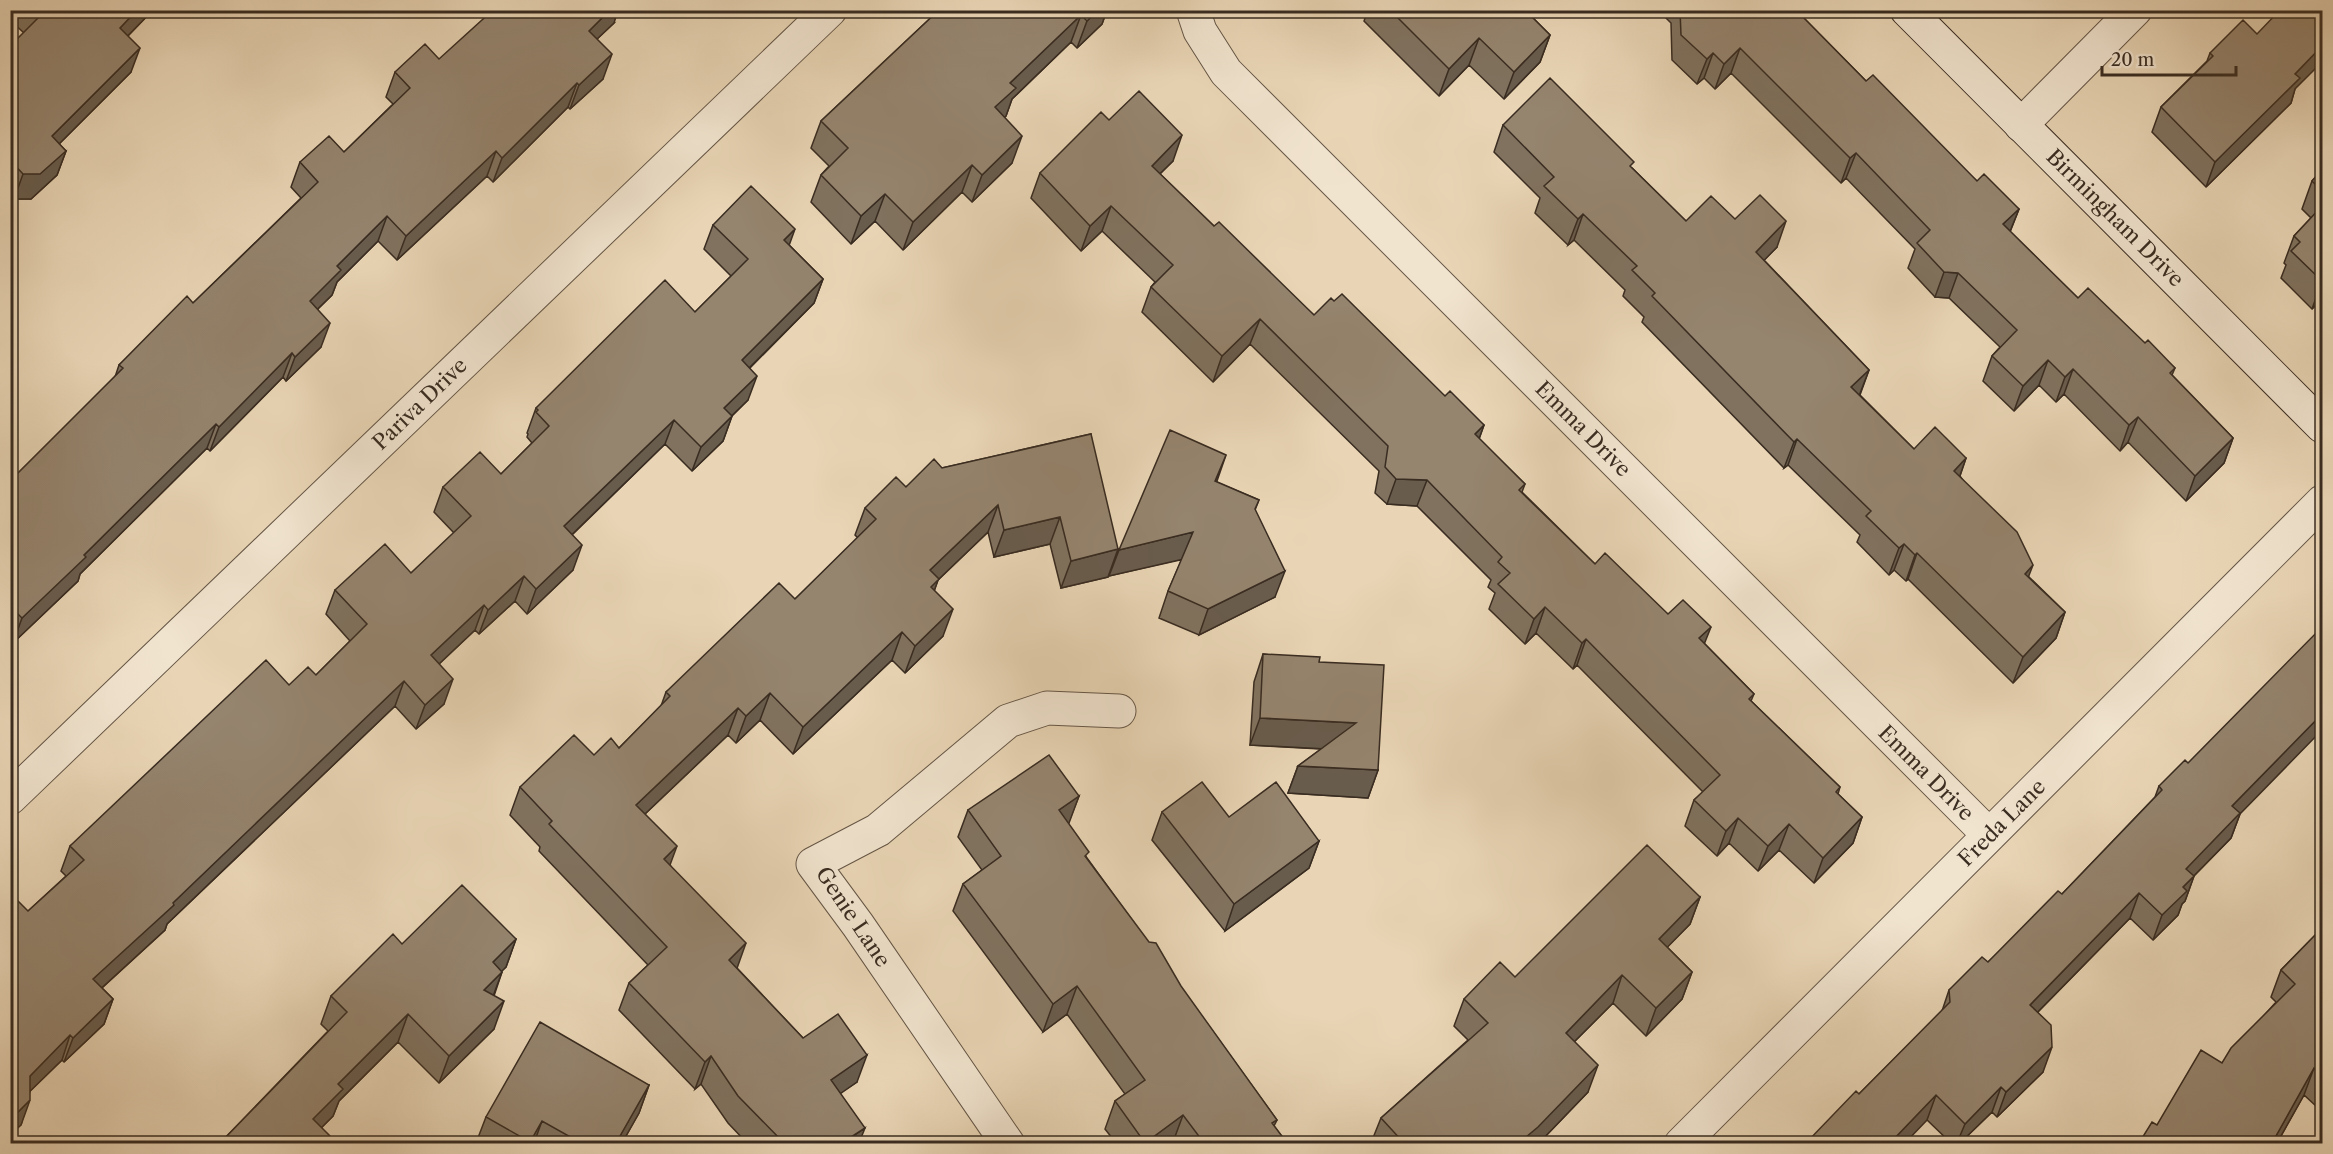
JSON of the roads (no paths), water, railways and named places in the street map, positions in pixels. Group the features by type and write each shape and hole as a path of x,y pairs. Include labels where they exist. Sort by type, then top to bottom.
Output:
{"street":[{"name":"Pariva Drive","path":"10,798 830,10"},
{"name":"Emma Drive","path":"1193,10 1200,31 1226,72 1989,835"},
{"name":"Birmingham Drive","path":"1907,10 2322,426"},
{"path":"2021,124 2135,10"},
{"name":"Freda Lane","path":"1681,1143 2322,502"},
{"name":"Genie Lane","path":"1008,1143 858,925 813,864 878,830 1008,721 1047,708 1119,711"}]}
